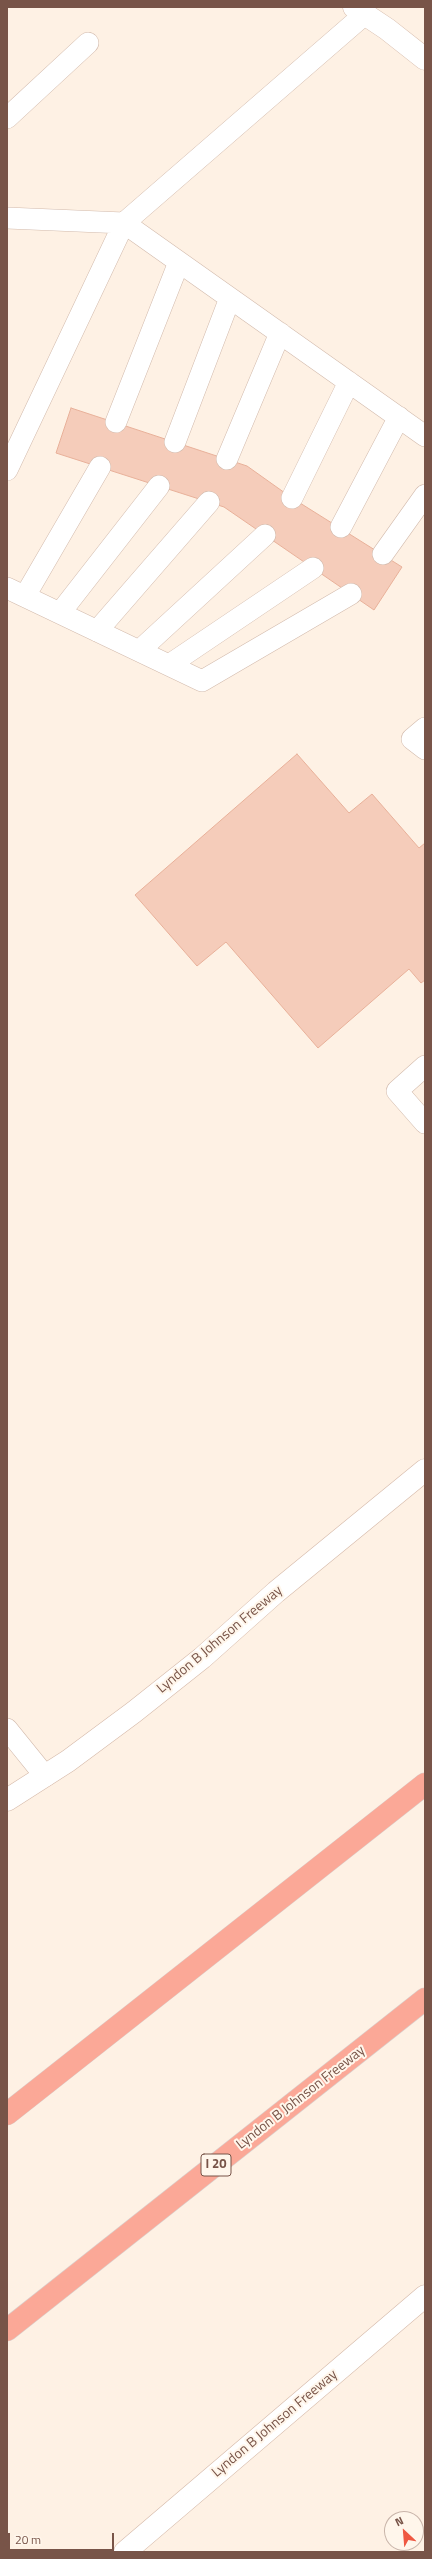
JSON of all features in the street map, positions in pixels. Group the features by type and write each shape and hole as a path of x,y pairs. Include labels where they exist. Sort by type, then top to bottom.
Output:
{"highway":[{"path":"7,2114 425,1784"},
{"name":"Lyndon B Johnson Freeway","path":"7,2330 425,1999"}],"main road":[{"path":"365,9 425,59"},
{"name":"Lyndon B Johnson Freeway","path":"7,1800 45,1776 134,1712 202,1658 276,1592 425,1470"},
{"name":"Lyndon B Johnson Freeway","path":"125,2552 425,2296"}],"lane":[{"path":"7,470 124,223 365,9"},
{"path":"7,118 88,43"},
{"path":"7,218 124,223 425,436"},
{"path":"116,422 179,262"},
{"path":"175,442 230,298"},
{"path":"227,459 280,333"},
{"path":"292,498 349,382"},
{"path":"341,527 399,417"},
{"path":"100,467 16,592 202,681 351,594"},
{"path":"60,613 159,486"},
{"path":"383,554 425,495"},
{"path":"97,631 209,502"},
{"path":"139,650 265,535"},
{"path":"169,665 313,568"},
{"path":"425,728 412,739 425,749"},
{"path":"425,1066 397,1091 425,1123"},
{"path":"7,1729 45,1776"}],"building":[{"path":"71,408 247,466 292,498 402,567 374,610 224,507 56,453"},
{"path":"297,754 349,813 372,794 419,848 425,843 425,980 421,983 409,969 318,1048 226,942 197,966 135,895"}]}
